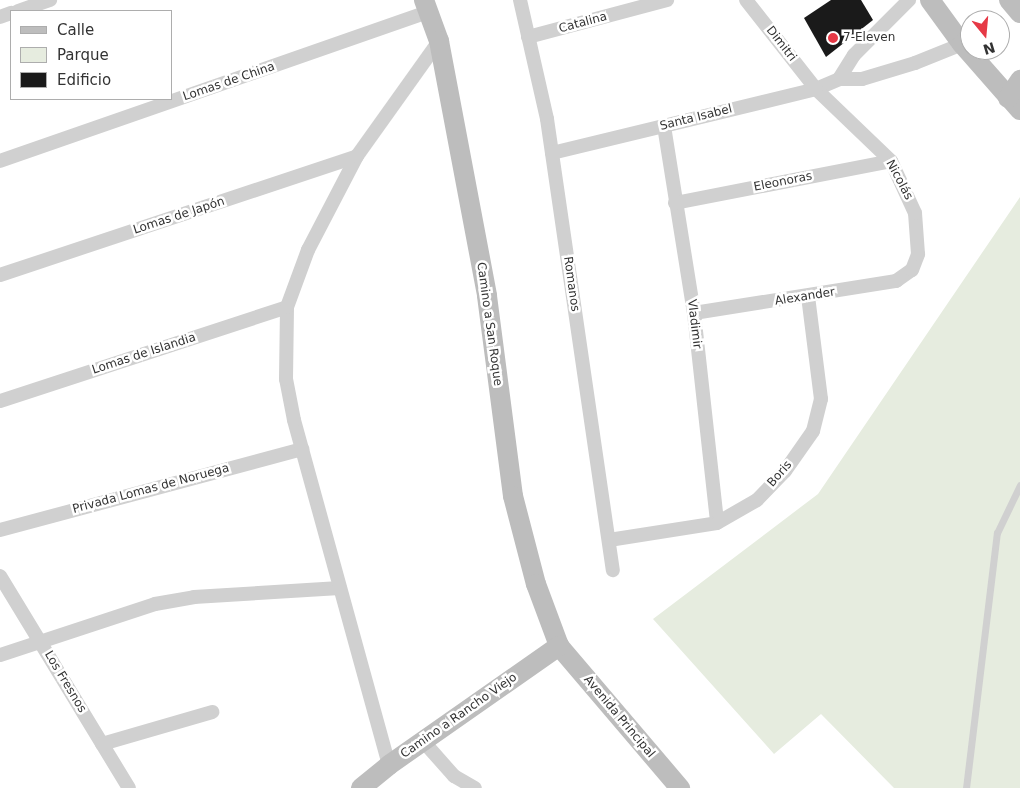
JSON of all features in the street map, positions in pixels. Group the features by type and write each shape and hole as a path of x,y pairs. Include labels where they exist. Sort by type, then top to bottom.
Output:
{"street":[{"path":"21,10 50,0"},
{"name":"Romanos","path":"520,0 552,153 613,570"},
{"name":"Catalina","path":"528,37 666,0"},
{"name":"Dimitri","path":"746,0 816,89"},
{"path":"839,79 854,54 909,0"},
{"path":"930,0 960,41"},
{"path":"1009,0 1020,13"},
{"name":"Camino a San Roque","path":"427,6 439,41 487,296 512,496 536,584 559,646"},
{"name":"Lomas de China","path":"172,99 427,6"},
{"path":"389,764 302,449 286,379 287,307 308,250 358,156 439,41"},
{"path":"839,79 862,79 915,63 960,45"},
{"path":"976,60 1017,107"},
{"name":"Santa Isabel","path":"552,153 816,89 839,79"},
{"path":"1017,107 1020,80"},
{"name":"Nicolás","path":"816,89 891,161 915,213 918,254 912,270"},
{"name":"Lomas de China","path":"0,161 168,100"},
{"name":"Vladimir","path":"664,126 694,313 717,523"},
{"name":"Lomas de Japón","path":"0,275 358,156"},
{"name":"Eleonoras","path":"675,203 891,161"},
{"name":"Alexander","path":"694,313 808,296 896,280 912,270"},
{"name":"Boris","path":"609,540 717,523 757,500 785,471 813,431 821,399 808,296"},
{"name":"Lomas de Islandia","path":"0,402 287,307"},
{"name":"Privada Lomas de Noruega","path":"0,530 302,449"},
{"name":"Los Fresnos","path":"0,576 129,788"},
{"path":"0,655 155,604 194,597 340,588"},
{"name":"Camino a Rancho Viejo","path":"361,788 389,764 559,646"},
{"name":"Avenida Principal","path":"559,646 680,788"},
{"path":"102,744 212,712"},
{"path":"423,741 454,776 475,788"}],"lane":[{"path":"966,788 997,533 1020,485"}],"green space":[{"path":"1020,197 1020,788 894,788 821,714 774,754 653,619 818,494"}],"building":[{"name":"7-Eleven","path":"831,0 861,0 873,20 826,57 804,18"}],"place":[{"name":"7-Eleven","path":"833,38"}]}
